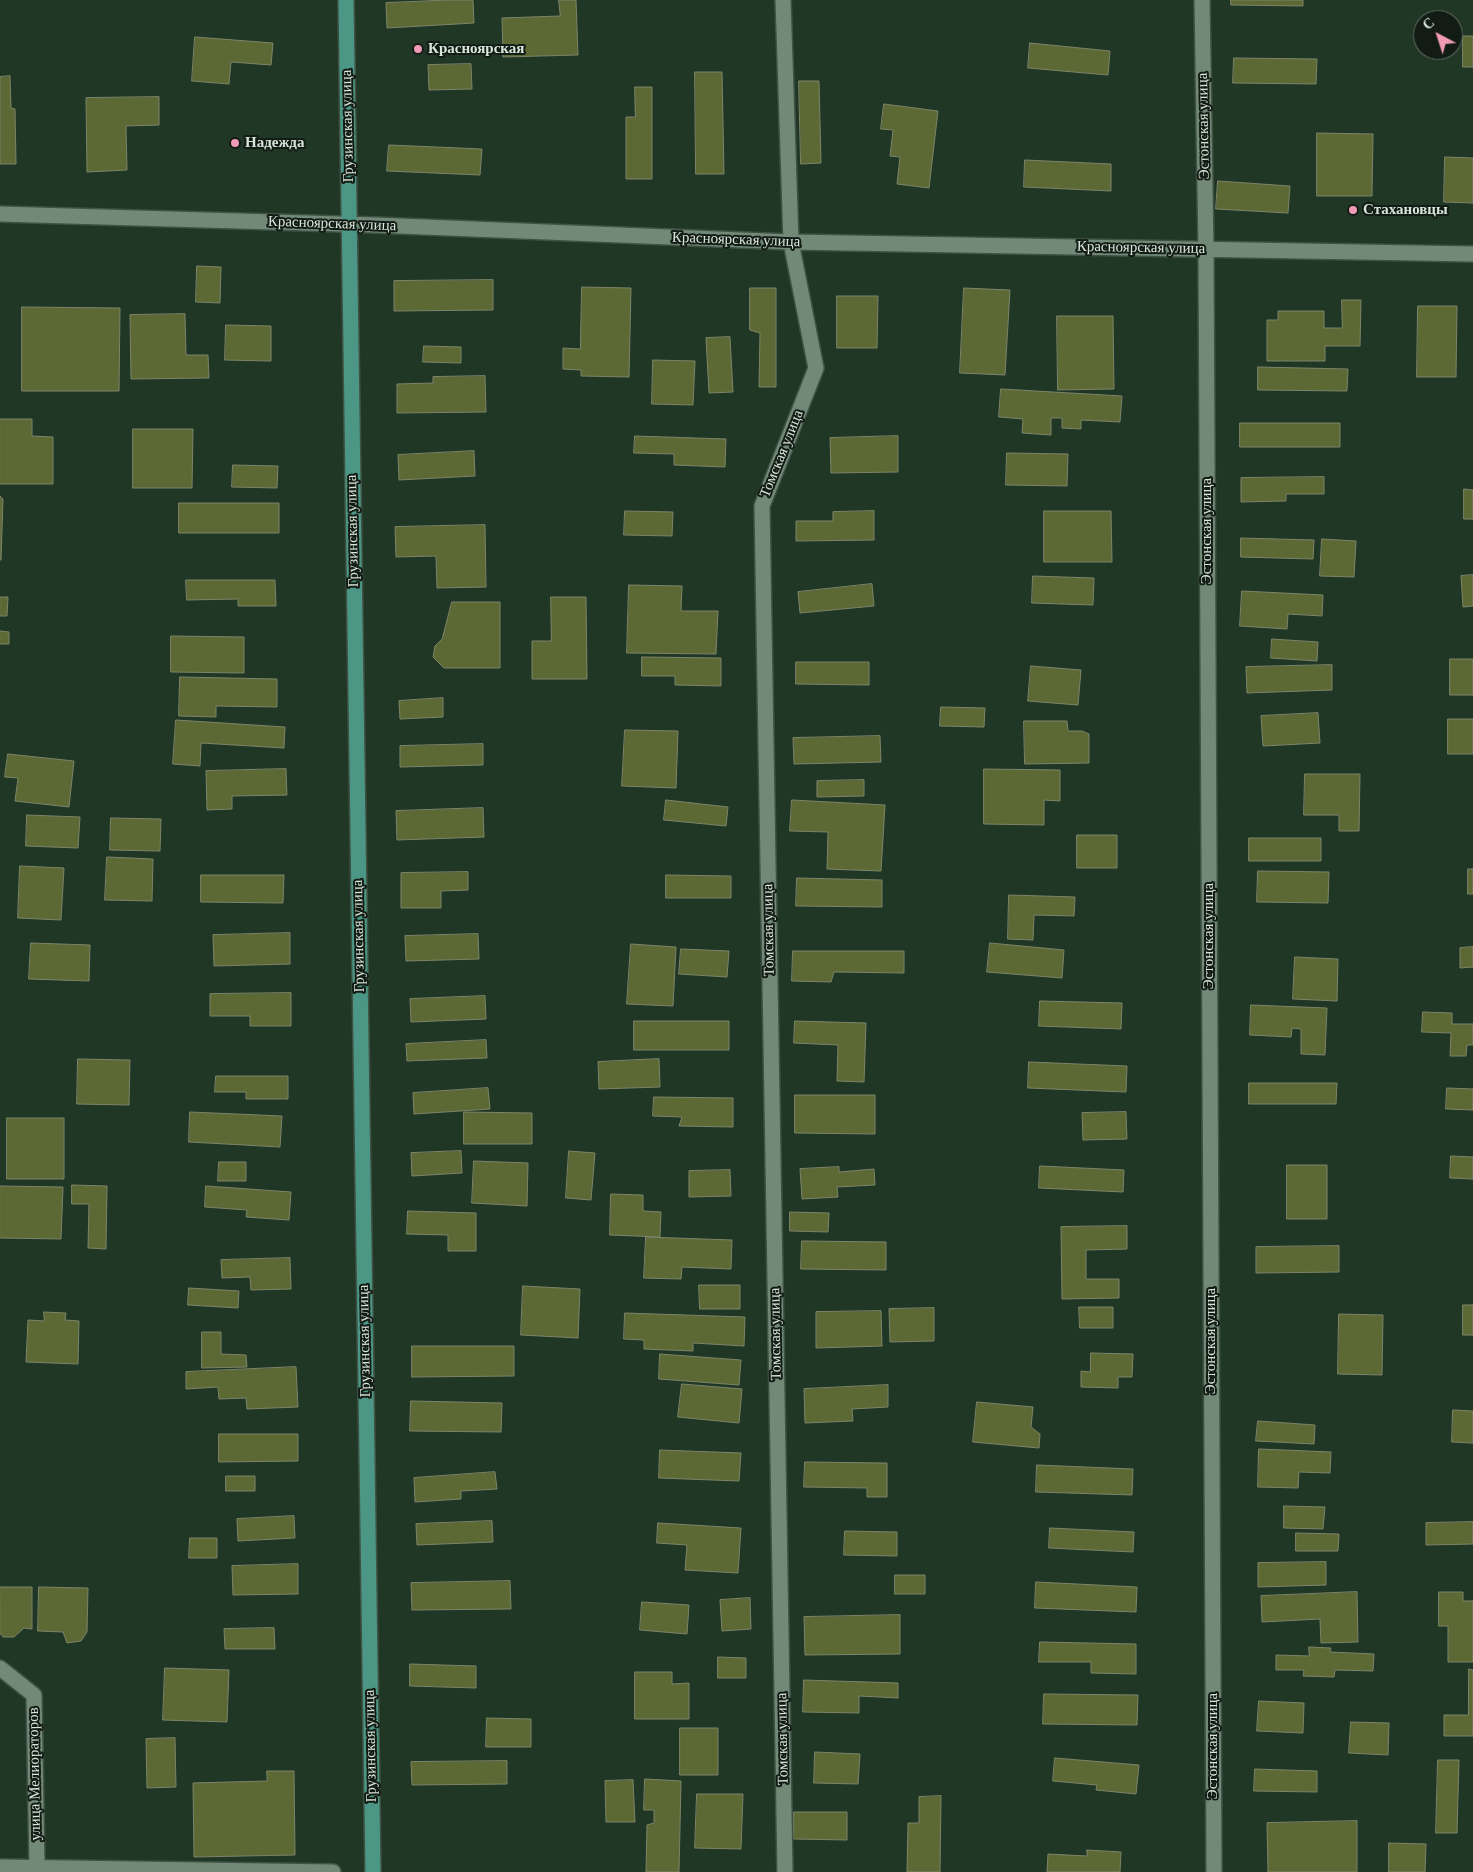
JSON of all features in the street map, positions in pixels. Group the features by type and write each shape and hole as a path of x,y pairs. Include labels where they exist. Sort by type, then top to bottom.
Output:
{"main road":[{"name":"Грузинская улица","path":"346,0 373,1872"}],"street":[{"name":"Томская улица","path":"783,0 791,242 816,368 762,506 785,1872"},
{"name":"Эстонская улица","path":"1202,0 1206,249 1214,1872"},
{"name":"Красноярская улица","path":"0,214 349,224 791,242 1473,254"},
{"name":"улица Мелиораторов","path":"0,1668 34,1695 37,1866"},
{"path":"0,1867 37,1866 333,1872"}],"building":[{"path":"473,0 474,23 387,28 386,3"},
{"path":"559,0 576,0 578,55 503,57 502,18 560,16"},
{"path":"1231,0 1303,0 1303,6 1231,5"},
{"path":"1463,36 1473,36 1473,67 1463,67"},
{"path":"195,37 273,43 271,65 231,62 229,84 192,81"},
{"path":"1030,43 1110,51 1108,75 1028,68"},
{"path":"1234,58 1317,59 1316,84 1233,83"},
{"path":"471,64 472,89 429,90 428,65"},
{"path":"695,72 722,72 724,174 696,174"},
{"path":"10,76 11,108 15,109 16,164 0,164 0,77"},
{"path":"799,81 819,81 821,163 801,164"},
{"path":"635,87 652,87 652,179 626,179 626,117 635,117"},
{"path":"159,97 159,125 126,126 127,170 87,172 86,98"},
{"path":"884,104 938,111 929,188 897,184 900,157 890,156 893,130 881,129"},
{"path":"1317,133 1373,134 1372,196 1317,196"},
{"path":"389,145 482,149 480,175 387,171"},
{"path":"1445,157 1473,158 1473,203 1444,202"},
{"path":"1025,160 1111,164 1111,191 1024,187"},
{"path":"1218,181 1290,186 1288,213 1216,209"},
{"path":"197,266 221,267 220,303 196,302"},
{"path":"493,280 493,310 394,311 394,281"},
{"path":"582,287 631,288 629,377 581,376 581,370 563,369 563,348 580,349"},
{"path":"750,288 776,288 776,387 759,387 760,333 750,330"},
{"path":"964,288 1010,290 1005,375 960,373"},
{"path":"837,296 878,296 877,348 837,348"},
{"path":"1342,300 1361,300 1360,346 1325,346 1325,361 1267,361 1267,320 1278,320 1278,311 1324,311 1324,328 1342,328"},
{"path":"1418,306 1457,306 1456,377 1417,377"},
{"path":"22,307 120,308 119,391 22,391"},
{"path":"185,314 186,355 208,355 209,378 131,379 130,315"},
{"path":"1057,316 1113,316 1114,389 1058,390"},
{"path":"226,325 271,326 271,361 225,360"},
{"path":"730,337 733,392 709,393 706,338"},
{"path":"424,346 461,347 461,363 423,362"},
{"path":"653,360 695,361 693,405 652,404"},
{"path":"1258,367 1348,369 1347,391 1258,390"},
{"path":"485,376 486,412 397,413 397,384 433,383 433,377"},
{"path":"1001,389 1122,396 1120,422 1081,420 1081,429 1062,428 1062,418 1051,418 1051,435 1022,433 1023,419 999,417"},
{"path":"0,419 32,419 32,436 53,437 53,484 0,484"},
{"path":"1240,423 1340,423 1340,447 1240,447"},
{"path":"133,429 193,429 192,488 133,488"},
{"path":"635,436 726,439 725,467 674,465 674,454 634,453"},
{"path":"898,436 898,472 831,473 830,438"},
{"path":"474,451 475,476 399,480 398,455"},
{"path":"1007,453 1068,454 1067,486 1006,485"},
{"path":"233,465 278,466 277,488 232,487"},
{"path":"1324,477 1324,494 1286,494 1286,501 1241,502 1241,478"},
{"path":"1464,489 1473,490 1473,519 1464,519"},
{"path":"0,496 3,499 1,560 0,560"},
{"path":"179,503 279,503 279,533 179,533"},
{"path":"625,511 673,512 672,536 624,535"},
{"path":"874,511 874,540 796,541 796,521 833,521 833,512"},
{"path":"1044,511 1111,511 1112,562 1044,562"},
{"path":"485,525 486,587 437,588 436,556 396,557 395,527"},
{"path":"1241,538 1314,540 1313,559 1241,557"},
{"path":"1322,539 1356,541 1354,577 1320,576"},
{"path":"1473,575 1473,606 1463,607 1461,576"},
{"path":"1033,576 1094,578 1093,605 1032,603"},
{"path":"186,580 275,580 276,606 238,606 238,599 187,600"},
{"path":"872,584 874,606 800,613 798,592"},
{"path":"629,585 682,586 681,611 718,611 716,654 627,653"},
{"path":"1242,591 1323,595 1322,616 1288,614 1287,629 1240,626"},
{"path":"0,597 8,597 7,616 0,616"},
{"path":"551,597 586,597 587,679 532,679 532,641 551,641"},
{"path":"452,602 500,602 500,668 444,668 433,657 435,646 442,639"},
{"path":"0,631 9,632 9,644 0,644"},
{"path":"171,636 244,637 244,673 171,672"},
{"path":"1272,639 1318,642 1317,661 1271,658"},
{"path":"642,657 721,658 721,686 675,685 675,676 642,676"},
{"path":"1450,659 1473,659 1473,695 1450,695"},
{"path":"796,662 869,662 869,685 796,684"},
{"path":"1332,665 1332,690 1247,693 1246,667"},
{"path":"1031,666 1081,670 1078,705 1028,701"},
{"path":"180,677 277,679 277,707 216,706 216,717 179,716"},
{"path":"443,698 443,717 400,719 399,701"},
{"path":"941,707 985,708 984,727 940,726"},
{"path":"1318,713 1320,743 1263,746 1261,716"},
{"path":"1448,719 1473,719 1473,754 1448,754"},
{"path":"176,720 285,727 284,748 201,743 200,766 173,764"},
{"path":"1024,721 1067,721 1068,731 1082,731 1089,734 1089,763 1025,764"},
{"path":"625,730 678,731 676,788 622,786"},
{"path":"880,736 881,762 794,764 793,738"},
{"path":"483,744 483,765 400,767 400,746"},
{"path":"8,754 74,761 69,807 15,801 18,778 5,777"},
{"path":"286,769 287,795 232,796 232,809 207,810 206,771"},
{"path":"984,769 1060,770 1060,801 1044,800 1044,825 984,824"},
{"path":"1305,774 1360,774 1359,831 1339,831 1339,815 1304,815"},
{"path":"864,780 864,796 817,797 817,781"},
{"path":"666,800 728,807 726,826 664,820"},
{"path":"792,800 885,805 881,871 827,869 828,832 790,831"},
{"path":"483,808 484,837 397,840 396,811"},
{"path":"27,815 80,817 78,848 26,846"},
{"path":"111,818 161,819 160,851 110,850"},
{"path":"1077,835 1117,835 1117,868 1077,868"},
{"path":"1249,838 1321,838 1321,861 1249,861"},
{"path":"107,857 153,859 152,901 105,900"},
{"path":"20,866 64,868 61,920 18,918"},
{"path":"1468,869 1473,869 1473,894 1468,894"},
{"path":"1258,871 1329,872 1328,903 1257,902"},
{"path":"468,872 468,890 441,891 441,908 401,908 401,873"},
{"path":"201,875 284,875 283,903 201,902"},
{"path":"666,875 731,876 731,898 666,898"},
{"path":"797,878 882,880 882,907 796,906"},
{"path":"1009,895 1075,897 1074,916 1034,915 1033,940 1008,939"},
{"path":"290,933 290,964 214,966 213,935"},
{"path":"478,934 479,959 406,961 405,936"},
{"path":"31,943 90,945 89,981 29,979"},
{"path":"990,943 1064,950 1062,978 987,972"},
{"path":"631,944 676,947 673,1006 627,1004"},
{"path":"1473,947 1473,967 1460,968 1460,948"},
{"path":"681,949 729,951 727,977 679,974"},
{"path":"793,951 904,951 904,973 834,972 831,982 792,981"},
{"path":"1295,957 1338,959 1337,1001 1293,999"},
{"path":"291,993 291,1026 250,1026 250,1016 210,1016 210,994"},
{"path":"485,996 486,1019 411,1022 410,999"},
{"path":"1040,1001 1122,1003 1121,1029 1039,1026"},
{"path":"1251,1005 1327,1008 1325,1055 1301,1054 1301,1029 1292,1028 1291,1037 1250,1035"},
{"path":"1423,1012 1452,1013 1452,1024 1473,1024 1473,1045 1467,1045 1466,1056 1450,1056 1451,1033 1422,1032"},
{"path":"634,1021 729,1021 729,1050 634,1050"},
{"path":"795,1021 866,1023 864,1082 837,1081 838,1045 794,1043"},
{"path":"486,1040 487,1058 407,1061 406,1044"},
{"path":"78,1059 130,1060 129,1105 77,1104"},
{"path":"659,1059 660,1087 599,1089 598,1062"},
{"path":"1029,1062 1127,1066 1126,1092 1028,1088"},
{"path":"216,1076 288,1076 288,1099 246,1099 246,1092 215,1092"},
{"path":"1249,1083 1337,1083 1336,1104 1249,1104"},
{"path":"488,1088 490,1109 414,1114 413,1093"},
{"path":"1447,1088 1473,1089 1473,1110 1446,1109"},
{"path":"795,1095 875,1095 875,1134 795,1133"},
{"path":"654,1097 733,1098 733,1127 679,1126 682,1117 653,1116"},
{"path":"190,1112 282,1116 280,1147 189,1142"},
{"path":"464,1112 532,1113 532,1144 464,1144"},
{"path":"1126,1112 1127,1139 1083,1140 1082,1113"},
{"path":"7,1118 64,1118 64,1179 7,1179"},
{"path":"461,1151 462,1173 412,1176 411,1153"},
{"path":"569,1151 595,1153 591,1200 566,1198"},
{"path":"1451,1156 1473,1157 1473,1179 1450,1178"},
{"path":"474,1161 528,1163 527,1206 472,1203"},
{"path":"219,1162 246,1162 246,1181 218,1181"},
{"path":"1287,1165 1327,1165 1327,1219 1287,1219"},
{"path":"1040,1166 1124,1170 1123,1192 1039,1188"},
{"path":"839,1167 839,1172 874,1169 875,1185 837,1187 838,1197 802,1199 800,1169"},
{"path":"730,1170 731,1196 689,1197 689,1171"},
{"path":"72,1185 107,1186 106,1249 88,1248 89,1204 72,1204"},
{"path":"0,1186 63,1187 61,1239 0,1238"},
{"path":"206,1186 291,1192 289,1220 246,1217 247,1210 205,1207"},
{"path":"611,1194 643,1195 643,1211 661,1212 660,1237 610,1235"},
{"path":"408,1211 476,1213 476,1251 448,1251 448,1235 407,1234"},
{"path":"790,1212 829,1213 828,1232 790,1231"},
{"path":"1127,1226 1127,1249 1086,1250 1086,1279 1119,1279 1119,1298 1062,1299 1061,1227"},
{"path":"646,1237 732,1240 731,1269 682,1267 681,1279 644,1278"},
{"path":"802,1241 886,1242 886,1270 801,1269"},
{"path":"1339,1246 1339,1272 1256,1273 1256,1247"},
{"path":"290,1258 291,1289 251,1290 250,1277 222,1278 221,1260"},
{"path":"699,1285 740,1285 740,1309 700,1309"},
{"path":"523,1286 580,1289 578,1338 521,1335"},
{"path":"189,1288 239,1291 238,1308 188,1305"},
{"path":"1463,1305 1473,1305 1473,1335 1463,1335"},
{"path":"1079,1307 1113,1307 1113,1328 1080,1328"},
{"path":"934,1308 934,1341 890,1342 889,1309"},
{"path":"881,1311 882,1346 816,1348 816,1312"},
{"path":"44,1312 66,1313 65,1320 79,1321 78,1364 26,1362 28,1320 44,1321"},
{"path":"625,1313 745,1317 744,1346 693,1343 693,1351 644,1349 644,1340 624,1339"},
{"path":"1339,1314 1383,1315 1382,1375 1338,1374"},
{"path":"202,1332 221,1332 221,1354 246,1355 247,1367 202,1368"},
{"path":"412,1346 514,1346 514,1376 412,1377"},
{"path":"1091,1353 1133,1354 1132,1377 1118,1377 1118,1388 1081,1387 1081,1371 1090,1372"},
{"path":"660,1354 741,1360 739,1385 659,1379"},
{"path":"296,1367 298,1407 247,1409 246,1398 219,1399 218,1387 186,1389 186,1372"},
{"path":"682,1384 742,1389 739,1423 678,1417"},
{"path":"888,1385 888,1407 852,1409 853,1421 805,1423 804,1389"},
{"path":"411,1401 502,1403 501,1432 410,1431"},
{"path":"977,1402 1033,1407 1031,1427 1040,1434 1039,1448 973,1442"},
{"path":"1453,1410 1473,1411 1473,1443 1452,1442"},
{"path":"1258,1421 1315,1425 1314,1444 1256,1441"},
{"path":"219,1434 298,1434 298,1461 219,1462"},
{"path":"1259,1449 1331,1452 1330,1473 1299,1472 1298,1488 1258,1487"},
{"path":"660,1450 741,1453 739,1481 659,1478"},
{"path":"805,1462 887,1463 887,1497 867,1497 867,1488 804,1487"},
{"path":"1037,1465 1133,1469 1132,1495 1036,1492"},
{"path":"495,1472 497,1489 461,1491 461,1499 415,1502 414,1478"},
{"path":"226,1476 255,1476 255,1491 226,1491"},
{"path":"1284,1506 1325,1507 1323,1529 1284,1528"},
{"path":"294,1516 295,1538 238,1541 237,1519"},
{"path":"492,1521 493,1542 417,1545 416,1524"},
{"path":"1473,1522 1473,1544 1426,1545 1426,1523"},
{"path":"658,1523 741,1528 738,1573 685,1570 687,1545 657,1543"},
{"path":"1050,1528 1134,1532 1133,1552 1049,1548"},
{"path":"845,1531 897,1532 897,1556 844,1555"},
{"path":"1296,1533 1339,1534 1338,1551 1296,1551"},
{"path":"190,1538 217,1538 217,1558 189,1558"},
{"path":"1326,1562 1326,1585 1258,1587 1258,1563"},
{"path":"298,1564 298,1594 233,1595 232,1566"},
{"path":"895,1575 925,1575 925,1594 895,1594"},
{"path":"510,1581 511,1609 412,1610 411,1583"},
{"path":"1036,1582 1137,1587 1136,1612 1035,1608"},
{"path":"0,1587 32,1587 32,1629 24,1628 14,1637 3,1637 0,1633"},
{"path":"39,1587 88,1588 87,1632 81,1641 67,1643 63,1632 38,1631"},
{"path":"1357,1592 1358,1642 1321,1643 1320,1619 1262,1622 1261,1596"},
{"path":"1439,1592 1463,1592 1463,1601 1473,1601 1473,1662 1448,1662 1448,1626 1439,1626"},
{"path":"750,1598 751,1629 722,1631 720,1600"},
{"path":"642,1602 689,1605 687,1634 640,1630"},
{"path":"900,1615 900,1654 805,1655 804,1617"},
{"path":"274,1628 275,1649 225,1649 224,1629"},
{"path":"1040,1642 1136,1644 1136,1674 1091,1673 1091,1662 1039,1662"},
{"path":"1309,1647 1331,1648 1330,1652 1374,1654 1373,1671 1335,1670 1334,1677 1303,1676 1304,1670 1276,1670 1276,1655 1309,1656"},
{"path":"718,1657 746,1658 746,1678 718,1678"},
{"path":"410,1664 476,1666 476,1688 410,1686"},
{"path":"165,1668 229,1670 227,1722 163,1720"},
{"path":"1469,1669 1473,1670 1473,1736 1444,1736 1444,1715 1468,1715"},
{"path":"635,1672 672,1672 672,1684 689,1683 689,1719 635,1719"},
{"path":"804,1680 898,1683 898,1698 859,1696 859,1713 803,1712"},
{"path":"1044,1694 1138,1695 1137,1725 1043,1724"},
{"path":"1259,1701 1304,1703 1303,1733 1257,1731"},
{"path":"487,1718 531,1719 531,1747 486,1747"},
{"path":"1351,1722 1389,1723 1388,1755 1349,1753"},
{"path":"680,1728 718,1728 718,1775 680,1775"},
{"path":"175,1738 176,1787 147,1788 146,1739"},
{"path":"815,1752 860,1754 858,1784 814,1783"},
{"path":"1055,1758 1139,1765 1136,1794 1096,1790 1097,1785 1053,1781"},
{"path":"1438,1760 1459,1760 1457,1833 1436,1833"},
{"path":"507,1761 507,1784 412,1785 411,1762"},
{"path":"1255,1769 1317,1771 1317,1792 1254,1791"},
{"path":"267,1771 294,1771 295,1855 194,1857 193,1783 267,1781"},
{"path":"645,1779 681,1781 679,1872 646,1872 647,1825 654,1823 654,1810 644,1810"},
{"path":"633,1780 635,1822 606,1822 605,1781"},
{"path":"697,1794 743,1794 741,1849 695,1848"},
{"path":"941,1796 940,1872 907,1872 908,1823 919,1823 919,1797"},
{"path":"794,1812 847,1812 847,1840 794,1839"},
{"path":"1357,1821 1357,1872 1268,1872 1267,1823"},
{"path":"1389,1843 1426,1844 1425,1872 1389,1872"},
{"path":"1087,1850 1121,1852 1120,1872 1047,1872 1048,1854 1087,1856"}],"place":[{"name":"Красноярская","path":"418,49"},
{"name":"Надежда","path":"235,143"},
{"name":"Стахановцы","path":"1353,210"}]}
